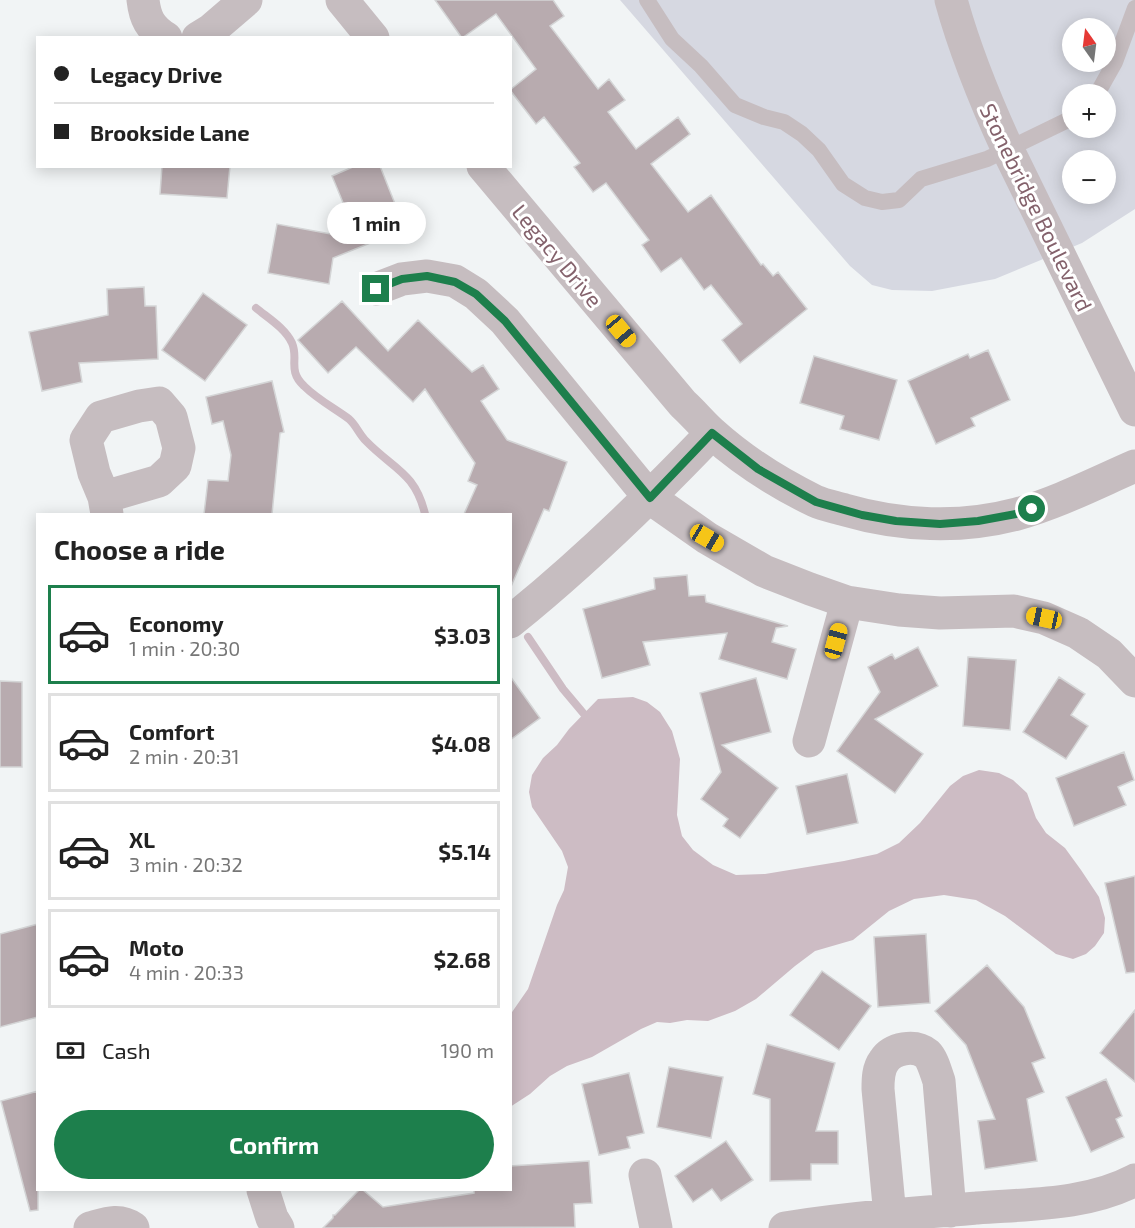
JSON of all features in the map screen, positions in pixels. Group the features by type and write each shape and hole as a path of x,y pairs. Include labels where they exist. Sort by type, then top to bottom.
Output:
{"street":[{"path":"144,0 145,14 153,27 164,36"},
{"path":"201,36 246,0"},
{"path":"342,0 372,36"},
{"name":"Stonebridge Boulevard","path":"951,0 983,93 1006,148 1135,410"},
{"name":"Legacy Drive","path":"485,168 683,404 712,433 758,469 816,502 862,515 896,521 940,524 978,521 1016,514 1048,504 1135,466"},
{"path":"376,289 402,279 427,276 455,282 476,294 505,321 650,498 707,538 764,571 847,602 899,610 940,613 1014,611 1044,618 1078,633 1109,654 1135,681"},
{"path":"512,620 546,593 650,498 712,433"},
{"path":"809,741 847,602"},
{"path":"890,1216 878,1089 879,1072 884,1060 892,1053 904,1049 917,1049 927,1054 939,1081 950,1210"},
{"path":"645,1175 656,1228"},
{"path":"785,1228 950,1210 1058,1202 1091,1196 1135,1180"},
{"path":"263,1191 272,1218 278,1228"},
{"path":"90,1228 121,1222 133,1228"}],"lane":[{"path":"647,0 672,39 702,66 735,105 764,117 784,122 802,134 819,150 843,184 865,198 882,202 899,200 921,179 987,159 1062,123"},
{"path":"1103,84 1115,62 1135,8"}],"shaded area":[{"path":"620,0 1135,0 1135,209 1082,243 995,279 932,291 892,290 872,285 850,266"},
{"path":"633,697 647,702 660,712 672,731 680,759 677,815 682,836 693,850 713,865 736,875 765,874 877,854 899,843 920,823 950,786 963,776 979,770 999,773 1013,780 1027,793 1036,818 1046,833 1065,848 1099,897 1105,918 1104,933 1086,954 1073,959 1056,954 1005,916 976,900 944,895 914,899 889,911 853,940 815,951 756,999 735,1011 708,1021 657,1022 592,1057 567,1066 550,1076 530,1094 512,1106 512,1012 528,989 564,890 568,867 562,851 532,807 529,792 532,775 543,758 598,699"}],"building":[{"path":"435,0 553,0 564,16 550,26 598,89 609,79 625,100 608,112 636,149 678,117 690,134 651,164 688,212 711,195 761,265 763,264 773,276 778,272 807,309 740,363 722,340 742,324 711,285 704,290 681,258 661,272 642,245 649,240 606,183 593,192 574,167 580,163 544,117 536,124 512,93 512,88 536,69 496,14 465,36 461,36"},
{"path":"162,168 230,168 227,198 160,194"},
{"path":"350,168 381,168 405,229 333,258 329,284 268,273 277,224 358,239 332,176"},
{"path":"144,287 145,306 156,306 158,359 79,363 82,382 42,391 29,332 108,315 107,289"},
{"path":"203,293 247,325 205,381 162,350"},
{"path":"342,301 388,351 418,320 472,372 483,365 499,389 481,401 507,440 567,462 549,511 544,509 512,584 512,513 464,513 477,485 468,481 475,463 425,389 413,402 356,347 328,373 298,340"},
{"path":"988,350 1010,400 971,418 975,426 936,444 908,381 968,354 970,358"},
{"path":"814,356 897,380 879,440 840,429 844,416 800,403"},
{"path":"272,381 284,432 280,433 272,513 204,513 208,480 228,481 231,455 223,421 212,424 206,397"},
{"path":"687,575 689,596 705,595 706,602 788,626 776,628 772,642 796,649 787,679 719,659 727,633 643,642 650,665 602,678 583,609 655,589 654,578"},
{"path":"918,647 938,686 875,719 923,754 895,793 837,751 880,692 868,667 892,654 895,659"},
{"path":"968,657 1016,660 1010,730 963,726"},
{"path":"1059,677 1085,694 1071,715 1088,726 1066,759 1023,732"},
{"path":"756,678 771,732 722,745 778,788 740,838 723,826 728,819 701,799 721,772 700,693"},
{"path":"512,679 540,718 512,739"},
{"path":"0,681 22,682 22,767 0,767"},
{"path":"1124,752 1134,780 1118,787 1126,805 1074,826 1056,778"},
{"path":"847,774 858,823 807,834 796,786"},
{"path":"1135,876 1135,972 1126,973 1105,883"},
{"path":"36,925 36,1018 0,1027 0,934"},
{"path":"926,934 930,1003 878,1007 874,937"},
{"path":"987,965 1024,1007 1045,1058 1032,1063 1044,1092 1027,1099 1037,1161 985,1169 978,1121 995,1119 966,1045 935,1011"},
{"path":"822,971 871,1006 839,1050 790,1015"},
{"path":"1135,1010 1135,1082 1100,1053"},
{"path":"767,1044 835,1063 816,1131 838,1131 838,1164 811,1164 811,1180 770,1181 770,1099 753,1094"},
{"path":"669,1067 723,1077 711,1138 657,1127"},
{"path":"629,1073 644,1133 627,1137 630,1148 599,1155 582,1084"},
{"path":"1106,1079 1122,1116 1116,1119 1124,1137 1091,1152 1066,1097"},
{"path":"36,1092 38,1210 30,1211 1,1101"},
{"path":"726,1141 753,1180 721,1201 712,1189 693,1202 675,1176"},
{"path":"589,1161 592,1203 574,1204 575,1227 323,1228 358,1191 364,1191 383,1207 474,1193 474,1191 512,1191 512,1166"}],"waterway":[{"path":"256,308 276,324 292,343 295,370 299,380 314,395 349,419 366,441 402,472 415,489 425,513"},
{"path":"528,637 563,689 584,714"}],"route":[{"path":"376,289 402,279 427,276 455,282 476,294 505,321 650,498 712,433 758,469 816,502 862,515 896,521 940,524 978,521 1032,509"}]}
